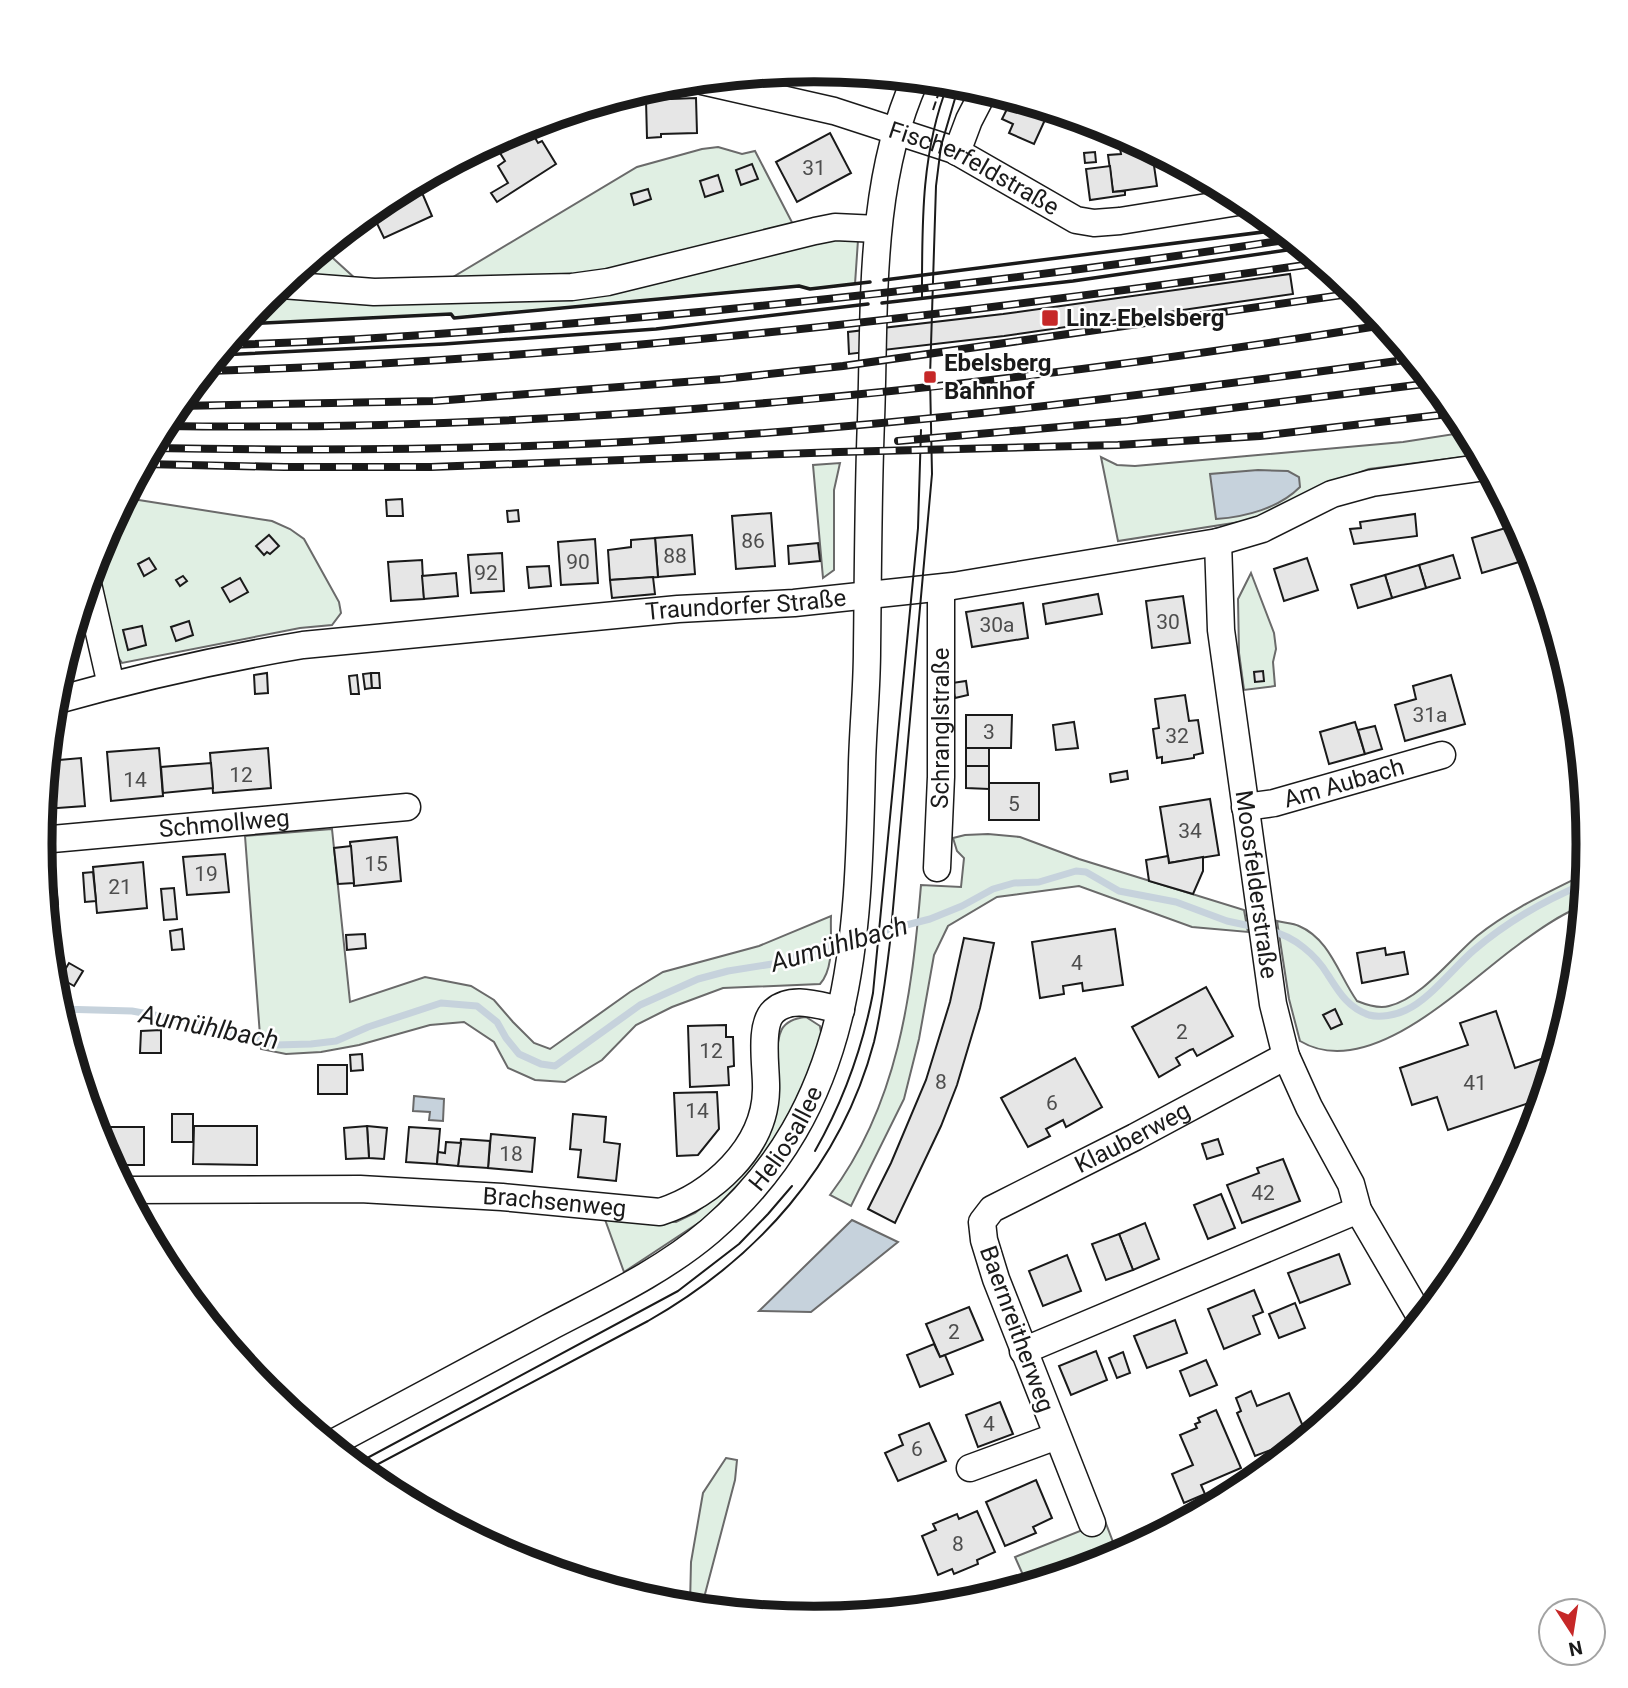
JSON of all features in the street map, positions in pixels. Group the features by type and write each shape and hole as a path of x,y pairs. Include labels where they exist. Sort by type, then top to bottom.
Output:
{"street":[{"name":"Fischerfeldstraße","path":"730,87 834,111 957,152 1076,220 1120,221 1226,204"},
{"name":"Traundorfer Straße","path":"67,697 247,654 303,645 678,609 867,596 868,484 878,229 896,131 912,89"},
{"path":"957,152 979,101"},
{"path":"296,286 374,292 572,287 608,282 835,227 878,229"},
{"path":"867,596 941,588 1218,542 1262,528 1332,494 1359,486 1476,468"},
{"name":"Moosfelderstraße","path":"1218,542 1221,630 1273,1004 1286,1056 1309,1107 1351,1184 1358,1210 1416,1310"},
{"name":"Schranglstraße","path":"937,868 941,777 941,588"},
{"name":"Heliosallee","path":"340,1439 630,1285 681,1254 755,1187 782,1152 814,1092 830,1054 851,953 862,820 867,596"},
{"path":"92,602 111,685"},
{"name":"Am Aubach","path":"1245,807 1274,803 1443,755"},
{"name":"Schmollweg","path":"52,839 407,807"},
{"name":"Brachsenweg","path":"136,1190 360,1189 492,1196 660,1212 680,1205 704,1191 729,1170 751,1142 763,1113 766,1092 765,1036 771,1013 784,1004 800,1002 841,1010"},
{"name":"Klauberweg","path":"982,1222 992,1209 1286,1056"},
{"path":"1023,1351 1358,1210"},
{"name":"Baernreitherweg","path":"982,1222 988,1253 1023,1351 1092,1522"},
{"name":"Baernreitherweg","path":"970,1468 1057,1436"}],"green space":[{"path":"718,147 742,154 755,151 796,230 619,273 443,283 637,167"},
{"path":"834,236 858,240 855,284 810,289 799,286 454,318 451,314 259,323 287,295 562,296"},
{"path":"330,256 358,281 307,275"},
{"path":"1455,434 1469,456 1369,469 1323,486 1289,506 1246,521 1118,541 1101,457 1117,465 1135,466 1403,442"},
{"path":"840,463 834,490 834,570 823,578 813,465"},
{"path":"135,499 272,521 290,529 304,539 339,602 341,613 332,625 300,628 122,663 116,654 99,582"},
{"path":"1251,573 1274,633 1275,686 1244,690 1239,653 1238,599"},
{"path":"332,829 350,1002 425,977 471,986 494,1000 534,1043 550,1049 663,972 759,946 831,916 828,969 820,984 723,988 672,1007 636,1025 602,1060 565,1082 535,1080 508,1068 494,1042 464,1022 430,1025 359,1045 321,1052 286,1054 261,1049 245,836"},
{"path":"988,834 1020,837 1079,859 1244,910 1248,932 1192,927 1079,886 997,897 948,926 934,955 919,1039 904,1099 851,1206 830,1195 872,1124 898,1047 913,967 921,885 961,887 964,858 957,851 953,838"},
{"path":"1575,879 1572,911 1533,934 1415,1023 1386,1039 1356,1049 1327,1050 1300,1041 1289,999 1277,921 1299,926 1319,940 1357,1001 1385,1007 1413,995 1477,936 1530,902"},
{"path":"806,1017 820,1026 822,1039 793,1115 751,1171 706,1218 624,1272 603,1214 676,1222 695,1213 729,1187 777,1059 781,1030 790,1021"},
{"path":"726,1458 737,1460 735,1480 703,1597 690,1595 691,1562 703,1493"},
{"path":"1105,1521 1114,1544 1023,1576 1015,1557"}],"shaded area":[{"path":"1258,470 1288,471 1299,477 1300,487 1272,506 1239,516 1216,519 1210,474"},
{"path":"414,1096 444,1099 443,1121 429,1120 430,1112 413,1111"},
{"path":"852,1220 898,1242 811,1312 759,1311"}],"building":[{"path":"696,98 697,133 661,134 661,137 647,138 646,101"},
{"path":"1008,107 1045,119 1034,144 1009,133 1013,124 1002,119"},
{"path":"830,133 851,173 797,202 776,162"},
{"path":"534,136 538,143 542,141 556,164 497,202 491,193 508,183 498,166 505,161 500,153 505,148"},
{"path":"1120,148 1154,162 1157,186 1113,192 1108,155 1121,154"},
{"path":"1095,152 1096,162 1085,163 1084,153"},
{"path":"752,164 758,179 741,185 736,170"},
{"path":"1110,166 1113,192 1125,191 1125,195 1090,200 1086,169"},
{"path":"718,175 723,191 705,197 700,181"},
{"path":"648,189 651,199 634,205 631,194"},
{"path":"422,192 432,216 384,238 376,222"},
{"path":"1290,274 1293,294 1004,336 849,354 848,332 1003,314"},
{"path":"402,499 403,516 387,516 386,500"},
{"path":"518,510 519,521 508,522 507,511"},
{"path":"771,513 775,566 736,569 732,516"},
{"path":"1415,514 1417,536 1354,544 1350,529 1361,528 1360,522"},
{"path":"1506,528 1519,562 1482,573 1472,538"},
{"path":"269,535 279,546 270,554 267,552 264,555 256,546"},
{"path":"692,535 695,574 658,577 655,538"},
{"path":"655,538 658,577 610,580 608,550 631,547 631,540"},
{"path":"595,539 598,583 561,585 558,542"},
{"path":"818,543 820,561 789,564 788,546"},
{"path":"502,553 504,591 471,593 468,555"},
{"path":"1453,555 1460,578 1426,588 1419,565"},
{"path":"149,558 156,569 144,576 138,564"},
{"path":"1307,558 1318,590 1284,601 1274,569"},
{"path":"422,560 424,599 391,601 388,562"},
{"path":"1419,565 1426,588 1392,598 1385,575"},
{"path":"549,566 551,586 529,588 527,567"},
{"path":"456,573 458,596 424,599 422,576"},
{"path":"1385,575 1392,598 1358,608 1351,585"},
{"path":"183,576 187,581 180,586 176,580"},
{"path":"653,577 655,594 612,598 610,580"},
{"path":"240,578 248,592 230,602 222,588"},
{"path":"1098,594 1102,614 1046,624 1043,604"},
{"path":"1183,596 1190,643 1152,648 1146,601"},
{"path":"1023,603 1028,638 972,647 966,612"},
{"path":"189,621 193,635 176,641 171,627"},
{"path":"142,626 146,645 128,650 123,630"},
{"path":"1263,671 1264,681 1255,682 1254,672"},
{"path":"267,673 268,693 255,694 254,675"},
{"path":"371,673 372,688 365,689 363,674"},
{"path":"371,673 379,673 380,688 372,688"},
{"path":"357,675 359,694 351,694 349,676"},
{"path":"1451,675 1465,724 1405,741 1395,705 1416,699 1413,686"},
{"path":"966,681 968,695 955,698 952,683"},
{"path":"1185,695 1189,721 1198,720 1203,753 1194,755 1194,758 1162,763 1162,757 1157,758 1153,729 1159,728 1155,699"},
{"path":"966,715 1012,715 1011,748 966,748"},
{"path":"1074,722 1078,748 1056,750 1053,725"},
{"path":"1355,722 1365,754 1329,764 1320,732"},
{"path":"1375,726 1382,749 1365,754 1358,730"},
{"path":"159,748 163,796 111,801 107,752"},
{"path":"268,748 271,788 213,793 210,753"},
{"path":"966,748 989,748 989,766 966,766"},
{"path":"81,758 85,806 53,808 57,760"},
{"path":"211,763 213,788 163,793 161,767"},
{"path":"966,766 989,766 989,789 966,788"},
{"path":"1127,771 1128,779 1111,782 1110,774"},
{"path":"989,783 1039,783 1039,820 989,820"},
{"path":"1210,799 1219,855 1169,863 1160,807"},
{"path":"397,837 401,881 354,886 350,842"},
{"path":"351,846 354,883 338,884 334,848"},
{"path":"225,854 229,892 187,895 183,857"},
{"path":"1168,856 1169,863 1203,857 1203,871 1193,894 1149,881 1146,860"},
{"path":"143,862 147,908 97,913 93,867"},
{"path":"54,868 58,904 55,904"},
{"path":"93,872 96,901 85,902 83,873"},
{"path":"174,888 177,919 164,920 161,889"},
{"path":"182,929 184,949 172,950 170,931"},
{"path":"1115,929 1123,985 1083,991 1082,983 1063,986 1064,994 1040,998 1032,942"},
{"path":"365,934 366,948 347,950 346,935"},
{"path":"964,938 994,943 980,1008 957,1085 941,1126 895,1223 868,1209 891,1163 926,1080 950,1002"},
{"path":"1385,948 1386,955 1404,952 1408,974 1362,983 1357,953"},
{"path":"69,963 83,971 74,986 65,981 64,972"},
{"path":"1206,987 1233,1036 1197,1056 1193,1049 1190,1050 1176,1058 1180,1065 1159,1077 1132,1027"},
{"path":"1335,1009 1342,1024 1331,1029 1323,1015"},
{"path":"1496,1011 1515,1068 1545,1058 1530,1103 1448,1130 1437,1097 1412,1105 1400,1068 1468,1045 1460,1023"},
{"path":"726,1025 726,1037 733,1037 734,1066 728,1067 729,1085 690,1087 688,1026"},
{"path":"161,1030 161,1053 140,1053 141,1031"},
{"path":"362,1054 363,1070 351,1071 350,1055"},
{"path":"1075,1058 1102,1107 1066,1127 1063,1120 1046,1129 1050,1136 1028,1147 1001,1098"},
{"path":"318,1065 347,1065 347,1094 318,1094"},
{"path":"717,1092 719,1129 698,1155 677,1156 674,1093"},
{"path":"172,1114 193,1114 193,1142 172,1142"},
{"path":"573,1114 606,1117 604,1142 620,1144 616,1181 578,1177 581,1150 570,1149"},
{"path":"194,1126 257,1126 257,1165 193,1164"},
{"path":"367,1126 387,1128 384,1159 369,1158"},
{"path":"367,1126 369,1158 346,1159 344,1128"},
{"path":"107,1127 144,1127 144,1165 124,1165"},
{"path":"409,1127 440,1129 437,1164 406,1162"},
{"path":"491,1134 535,1138 532,1172 488,1168"},
{"path":"461,1139 490,1141 488,1168 458,1166"},
{"path":"1218,1139 1223,1154 1207,1159 1202,1144"},
{"path":"446,1142 461,1143 458,1166 437,1164 438,1152 445,1153"},
{"path":"1283,1159 1300,1201 1242,1223 1227,1185 1259,1173 1257,1168"},
{"path":"1221,1194 1235,1228 1208,1239 1194,1205"},
{"path":"1145,1223 1159,1259 1133,1270 1119,1234"},
{"path":"1119,1234 1133,1270 1106,1280 1092,1244"},
{"path":"1339,1254 1350,1284 1300,1303 1288,1273"},
{"path":"1067,1255 1081,1291 1043,1306 1029,1271"},
{"path":"1254,1290 1263,1312 1253,1316 1260,1334 1224,1349 1208,1309"},
{"path":"1295,1303 1305,1328 1279,1338 1269,1314"},
{"path":"969,1307 983,1340 940,1357 926,1324"},
{"path":"1175,1320 1187,1353 1147,1368 1134,1336"},
{"path":"934,1344 940,1357 945,1355 953,1374 920,1387 907,1355"},
{"path":"1096,1351 1107,1380 1071,1395 1059,1366"},
{"path":"1123,1352 1130,1373 1117,1378 1109,1358"},
{"path":"1206,1360 1217,1385 1190,1396 1180,1371"},
{"path":"1251,1391 1257,1406 1289,1393 1303,1427 1280,1446 1255,1456 1237,1413 1241,1411 1236,1398"},
{"path":"1000,1402 1013,1434 978,1447 966,1415"},
{"path":"1216,1410 1241,1468 1201,1485 1205,1494 1184,1503 1172,1474 1193,1465 1180,1435 1197,1428 1195,1424 1200,1422 1198,1418"},
{"path":"929,1423 946,1461 898,1481 885,1453 903,1445 899,1435"},
{"path":"1036,1480 1052,1518 1033,1527 1036,1533 1005,1546 986,1502"},
{"path":"977,1511 995,1552 977,1560 978,1564 954,1574 952,1569 938,1575 922,1536 936,1530 933,1524 957,1514 959,1519"}],"waterway":[{"name":"Aumühlbach","path":"859,937 930,919 993,889 1014,883 1039,882 1076,871 1086,872 1119,891 1176,902 1227,921 1255,927"},
{"name":"Aumühlbach","path":"1270,931 1288,937 1311,954 1340,993 1355,1008 1369,1015 1388,1015 1406,1010 1424,999 1474,950 1513,921 1574,888"},
{"name":"Aumühlbach","path":"71,1009 132,1011 187,1021 276,1045 336,1041 368,1027 441,1003 477,1006 497,1022 519,1054 541,1064 555,1066 640,1005 698,979 785,962 848,940"}],"tram line":[{"path":"922,297 925,189 933,136 945,94"},
{"path":"375,1466 648,1321 725,1269 790,1205 817,1168 840,1129 859,1087 877,1030 890,942 932,474 930,377 936,186 941,146 956,96"},
{"path":"815,1151 851,1074 873,993 918,528 921,430"},
{"path":"365,1459 678,1291 739,1244 792,1186"}],"railway":[{"path":"239,345 468,332 710,311 1001,279 1279,241"},
{"path":"218,370 486,357 764,333 1042,301 1308,265"},
{"path":"192,406 435,401 724,379 843,366 1341,295"},
{"path":"178,426 470,422 776,402 1081,369 1372,327"},
{"path":"164,448 458,448 739,435 1028,408 1402,360"},
{"path":"898,441 1128,421 1421,384"},
{"path":"154,464 431,467 1118,445 1260,436 1443,415"}],"fence":[{"path":"933,110 939,93"}],"wall":[{"path":"884,280 1266,232"},
{"path":"882,303 1073,281 1290,250"},
{"path":"259,323 451,314 454,318 799,286 810,289 870,282"},
{"path":"231,354 444,344 656,329 868,304"}],"place":[{"name":"Linz Ebelsberg","path":"1050,318"},
{"name":"Ebelsberg Bahnhof","path":"930,377"}]}
